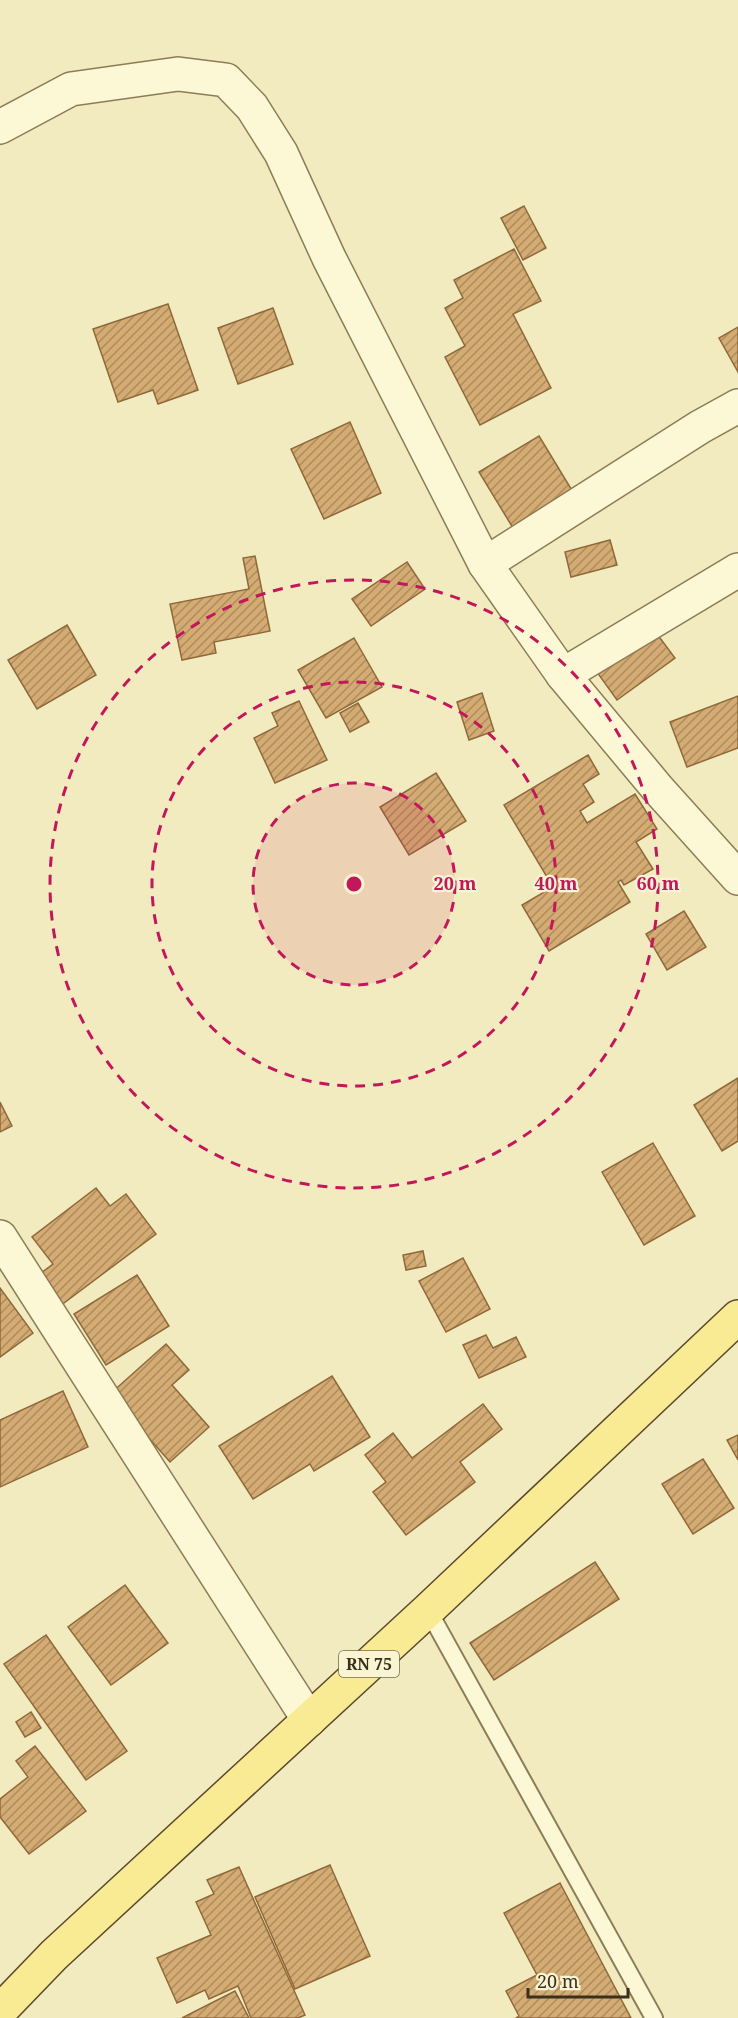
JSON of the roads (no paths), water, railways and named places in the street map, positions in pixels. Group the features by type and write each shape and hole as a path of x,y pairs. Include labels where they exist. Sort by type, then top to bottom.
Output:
{"main road":[{"name":"RN 75","path":"0,2011 54,1955 428,1610 738,1317"}],"street":[{"path":"0,127 71,89 178,74 226,80 252,107 281,153 328,258 485,564 563,675 658,789 738,878"},
{"path":"485,564 738,406"},
{"path":"563,675 738,570"},
{"path":"0,1237 309,1720"}],"lane":[{"path":"428,1610 654,2018"}]}
